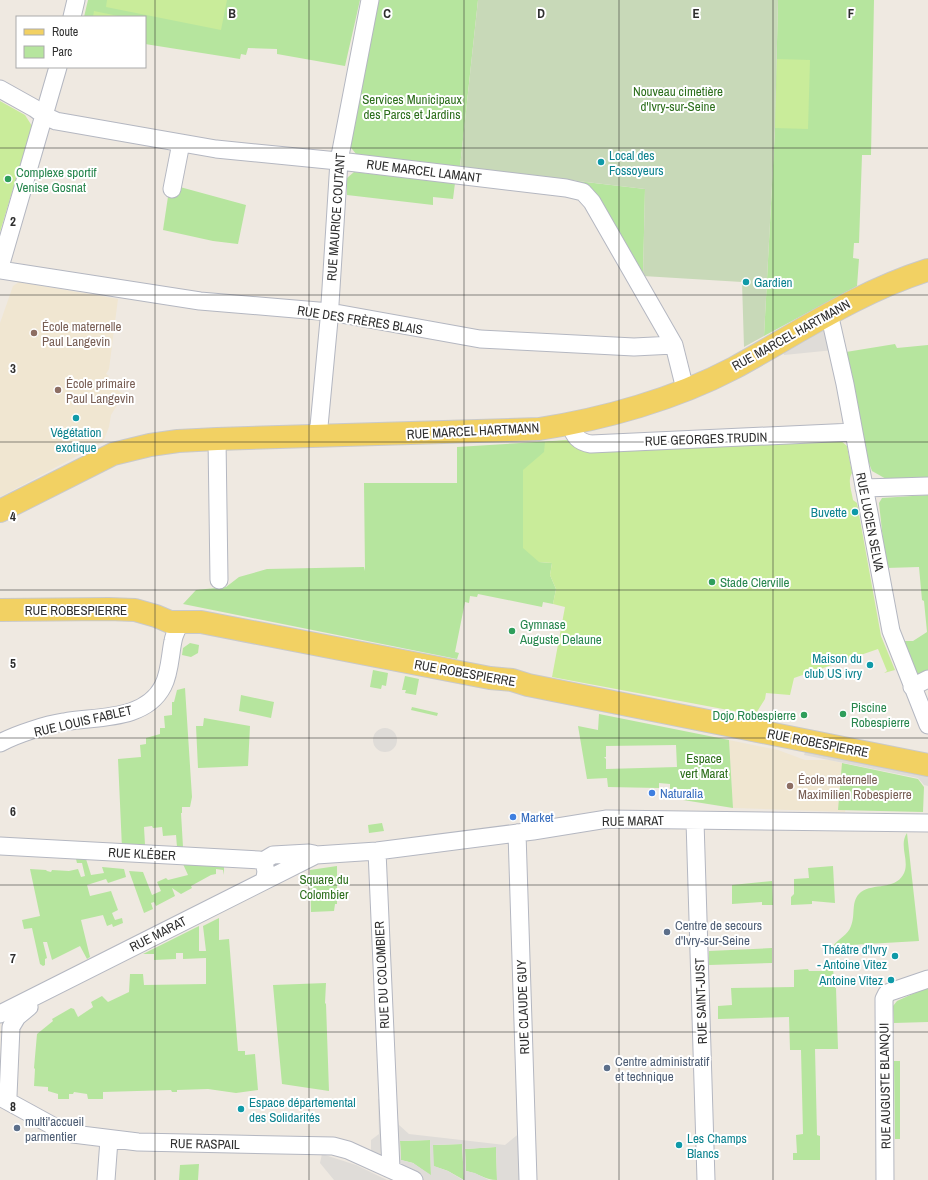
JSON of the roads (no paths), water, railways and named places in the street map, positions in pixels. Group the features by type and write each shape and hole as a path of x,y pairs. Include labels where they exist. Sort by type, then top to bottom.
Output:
{"main road":[{"name":"RUE MARCEL HARTMANN","path":"0,511 113,454 157,444 217,439 538,429 570,424 619,412 685,389 733,368 829,313 888,284 928,270"},
{"name":"RUE ROBESPIERRE","path":"1,612 109,609 135,610 170,622 201,622 490,678 512,680 528,685 928,765"}],"street":[{"path":"72,16 76,0"},
{"name":"RUE MAURICE COUTANT","path":"318,437 330,312 339,161 370,0"},
{"path":"0,267 58,68"},
{"name":"RUE MARCEL LAMANT","path":"0,89 56,121 216,149 339,161 566,188 583,192 592,202 674,344 685,389"},
{"path":"172,189 181,143"},
{"name":"RUE DES FRÈRES BLAIS","path":"0,270 200,301 330,312 480,339 634,347 674,344"},
{"name":"RUE LUCIEN SELVA","path":"829,313 845,384 891,631 928,726"},
{"name":"RUE GEORGES TRUDIN","path":"570,424 573,435 582,443 591,444 854,432"},
{"path":"217,439 219,580"},
{"path":"864,488 928,486"},
{"name":"RUE LOUIS FABLET","path":"0,743 63,722 116,716 140,708 155,697 163,686 167,676 173,639 181,621"},
{"path":"912,687 928,679"},
{"name":"RUE MARAT","path":"263,861 273,855 308,853 316,855 377,851 517,833 607,819 928,823"},
{"name":"RUE SAINT-JUST","path":"695,821 706,1180"},
{"name":"RUE CLAUDE GUY","path":"517,833 528,1180"},
{"name":"RUE KLÉBER","path":"0,846 254,859 263,861"},
{"name":"RUE DU COLOMBIER","path":"377,851 391,1169"},
{"name":"RUE MARAT","path":"0,1014 316,855"},
{"path":"263,861 267,875 264,880"},
{"name":"RUE AUGUSTE BLANQUI","path":"885,1180 884,999 887,993 928,979"},
{"path":"4,1097 11,1027 17,1017 29,1007 28,1004"},
{"name":"RUE RASPAIL","path":"4,1097 61,1130 74,1134 109,1140 138,1142 333,1146 348,1150 414,1180"},
{"path":"106,1180 109,1140"}],"place":[{"name":"Local des Fossoyeurs","path":"601,162"},
{"name":"Complexe sportif Venise Gosnat","path":"8,179"},
{"name":"Gardien","path":"746,282"},
{"name":"École maternelle Paul Langevin","path":"34,333"},
{"name":"École primaire Paul Langevin","path":"58,390"},
{"name":"Végétation exotique","path":"76,418"},
{"name":"Buvette","path":"855,512"},
{"name":"Stade Clerville","path":"712,582"},
{"name":"Gymnase Auguste Delaune","path":"512,631"},
{"name":"Maison du club US ivry","path":"870,665"},
{"name":"Piscine Robespierre","path":"843,714"},
{"name":"Dojo Robespierre","path":"804,715"},
{"name":"École maternelle Maximilien Robespierre","path":"790,786"},
{"name":"Naturalia","path":"652,793"},
{"name":"Market","path":"513,817"},
{"name":"Centre de secours d'Ivry-sur-Seine","path":"667,932"},
{"name":"Théâtre d'Ivry - Antoine Vitez","path":"895,956"},
{"name":"Antoine Vitez","path":"891,980"},
{"name":"Centre administratif et technique","path":"607,1068"},
{"name":"Espace départemental des Solidarités","path":"241,1109"},
{"name":"multi'accueil parmentier","path":"17,1128"},
{"name":"Les Champs Blancs","path":"679,1145"}],"park label":[{"name":"Nouveau cimetière d'Ivry-sur-Seine","path":"678,98"},
{"name":"Services Municipaux des Parcs et Jardins","path":"412,106"},
{"name":"Espace vert Marat","path":"704,766"},
{"name":"Square du Colombier","path":"324,886"}]}
